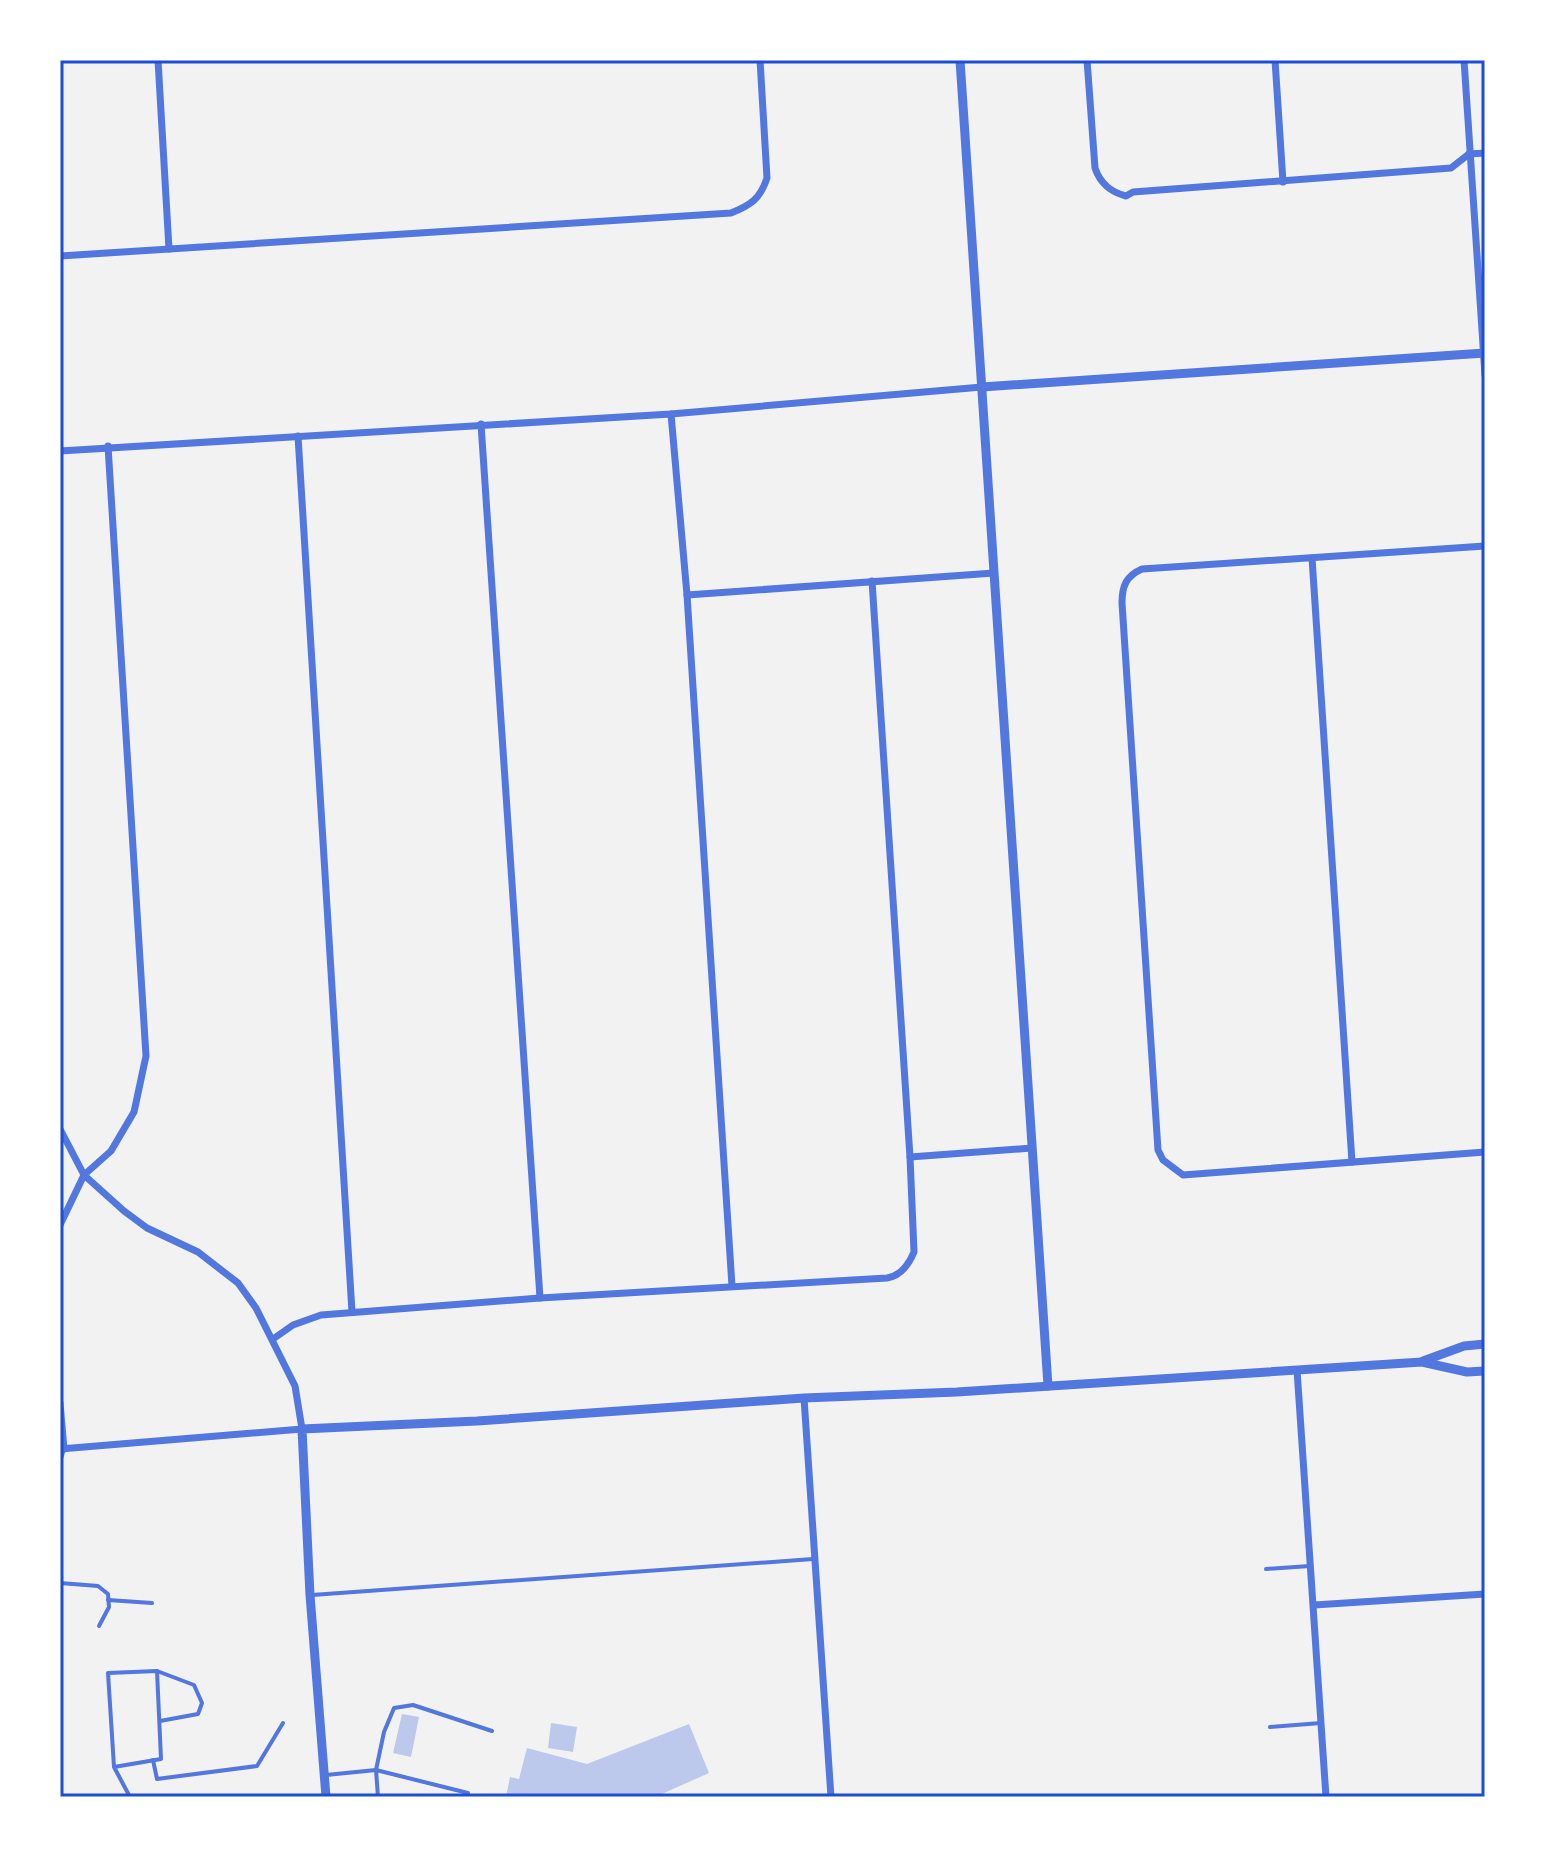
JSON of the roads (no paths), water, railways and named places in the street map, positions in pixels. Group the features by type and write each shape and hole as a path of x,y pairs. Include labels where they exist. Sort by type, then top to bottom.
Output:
{"street":[{"path":"158,60 169,249"},
{"path":"60,256 731,213 752,205 763,192 767,178 760,60"},
{"path":"960,60 1048,1386"},
{"path":"1087,60 1095,168 1099,179 1114,193 1126,196 1133,192 1451,168 1469,154 1485,153"},
{"path":"1275,60 1283,182"},
{"path":"1464,60 1485,375"},
{"path":"60,451 671,414 982,387 1484,353"},
{"path":"671,414 687,595 732,1286"},
{"path":"481,424 540,1298"},
{"path":"298,436 352,1312"},
{"path":"60,1225 84,1175 111,1151 134,1112 146,1056 108,446"},
{"path":"1485,546 1142,569 1130,574 1122,589 1158,1150 1163,1160 1183,1175 1485,1152"},
{"path":"1312,558 1352,1162"},
{"path":"687,595 994,573"},
{"path":"273,1339 293,1325 321,1315 540,1298 887,1278 895,1276 911,1261 914,1252 910,1157 872,581"},
{"path":"60,1129 84,1175 136,1220 198,1252 238,1283 256,1308 295,1386 302,1429 310,1595 326,1797"},
{"path":"910,1157 1032,1148"},
{"path":"1422,1362 1464,1346 1485,1344"},
{"path":"60,1403 62,1449 302,1429 477,1421 804,1398 957,1392 1422,1362 1467,1372 1485,1371"},
{"path":"1297,1370 1326,1797"},
{"path":"804,1398 831,1797"},
{"path":"1314,1605 1485,1594"}],"lane":[{"path":"60,1462 62,1449"},
{"path":"310,1595 816,1559"},
{"path":"1266,1569 1310,1566"},
{"path":"60,1583 98,1586 108,1594 109,1607 99,1626"},
{"path":"108,1600 152,1603"},
{"path":"114,1767 161,1759 157,1671"},
{"path":"130,1797 114,1767 108,1673 157,1671 194,1685 202,1703 198,1714 160,1721"},
{"path":"378,1797 376,1770 384,1732 394,1708 413,1705 492,1731"},
{"path":"153,1760 157,1779 257,1766 283,1723"},
{"path":"1270,1727 1321,1723"},
{"path":"325,1775 376,1770 468,1793 467,1797"}]}
